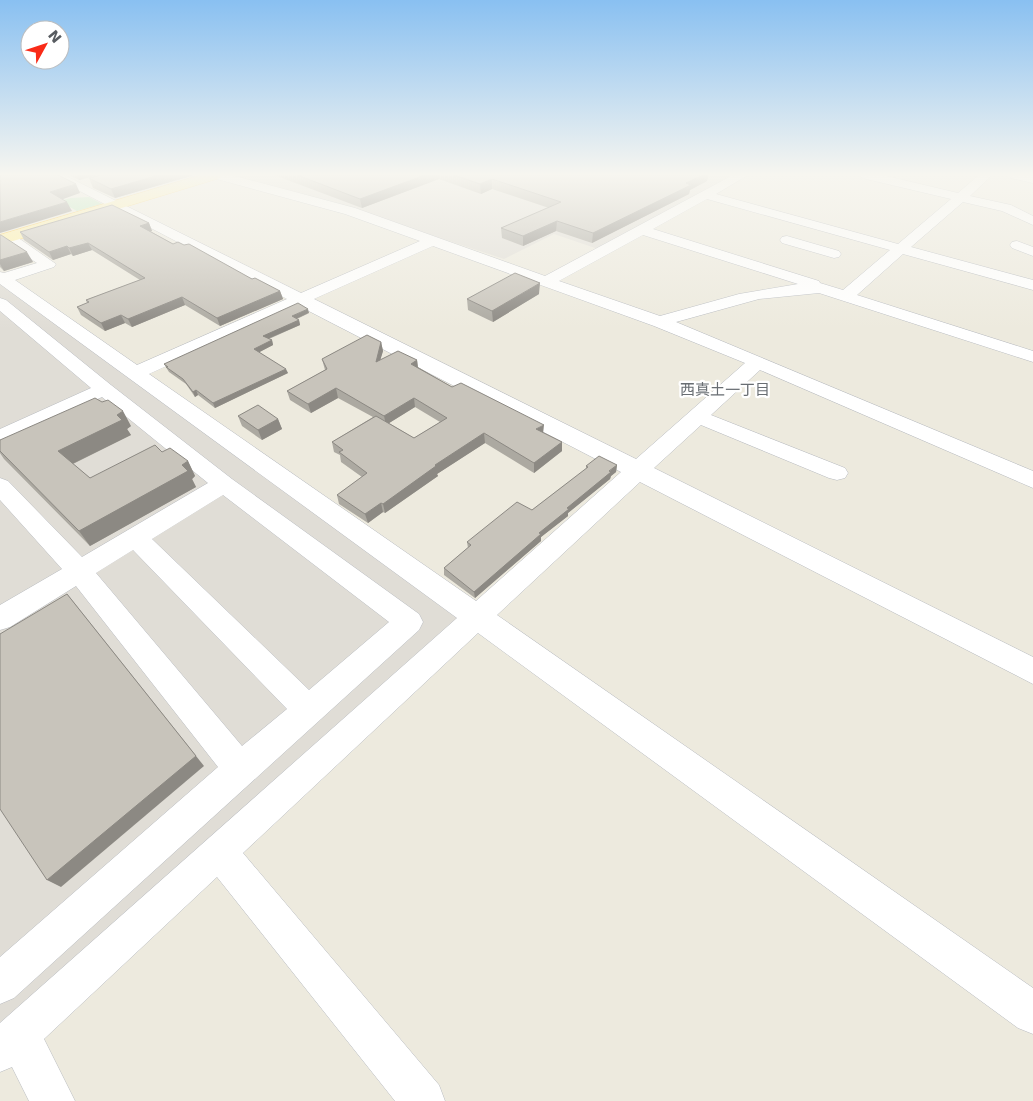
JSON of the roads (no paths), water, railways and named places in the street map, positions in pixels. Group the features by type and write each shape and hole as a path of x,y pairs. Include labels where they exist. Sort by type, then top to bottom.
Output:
{"main road":[{"path":"4,239 45,226"}],"street":[{"path":"157,226 1033,671"},
{"path":"395,226 660,322 1033,480"},
{"path":"547,281 649,226"},
{"path":"821,226 1033,285"},
{"path":"847,295 926,226"},
{"path":"642,230 847,295 1033,357"},
{"path":"1,286 49,264 4,239"},
{"path":"135,373 434,240"},
{"path":"786,240 834,254"},
{"path":"1017,245 1033,252"},
{"path":"778,273 811,248"},
{"path":"0,984 240,769 409,622 224,484 104,389 22,320 1,286"},
{"path":"1,286 135,373 1033,1012"},
{"path":"660,322 724,302 803,288 820,288"},
{"path":"0,329 22,320"},
{"path":"53,1101 9,1042 757,362"},
{"path":"0,438 104,389"},
{"path":"697,416 837,474"},
{"path":"0,619 224,484"},
{"path":"0,486 80,572 240,769"},
{"path":"136,538 308,710"},
{"path":"219,852 423,1101"}],"district":[{"name":"西真土一丁目","path":"725,390"}]}
